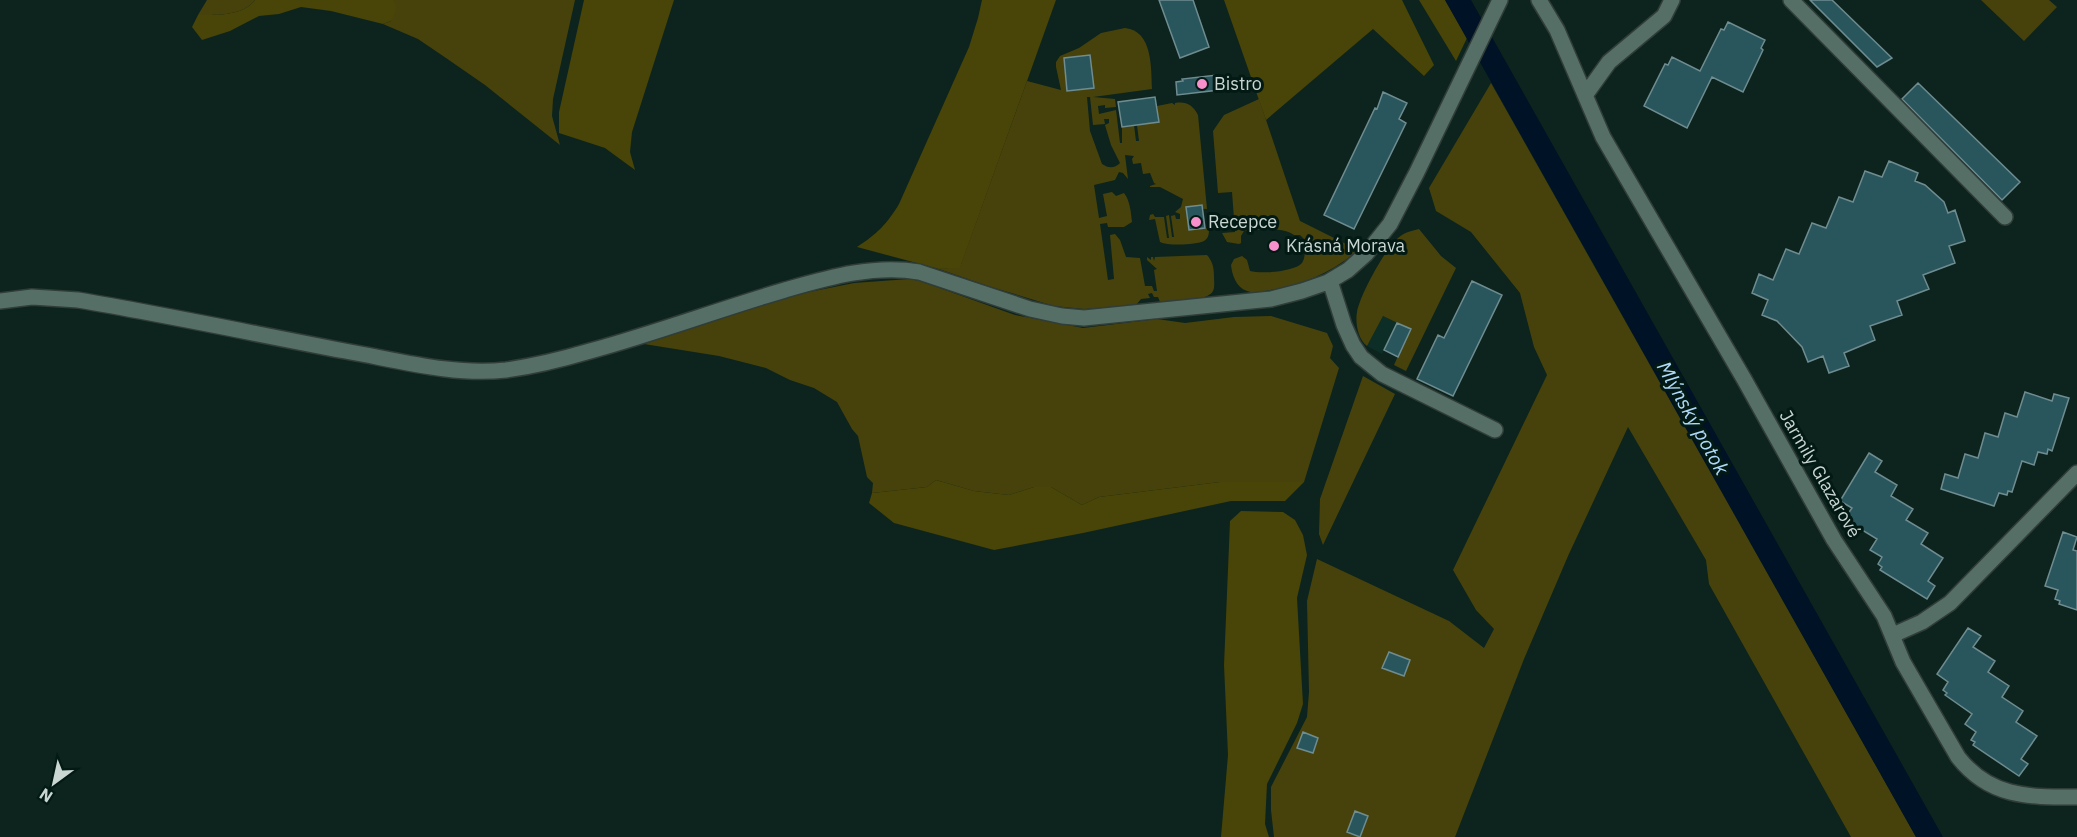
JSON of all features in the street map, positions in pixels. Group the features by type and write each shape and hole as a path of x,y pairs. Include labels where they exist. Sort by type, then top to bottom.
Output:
{"street":[{"name":"Jarmily Glazarové","path":"1539,0 1557,30 1603,136 1834,540 1884,616 1904,662 1958,757 1969,771 2004,792 2023,796 2077,797"},
{"path":"1586,94 1609,62 1664,16 1672,0"},
{"path":"1791,0 2005,217"},
{"path":"0,301 32,297 78,300 402,361 459,370 485,371 514,369 560,359 610,346 808,283 873,271 919,272 1039,311 1084,318 1270,299 1293,294 1330,281 1348,270 1366,254 1390,224 1497,6"},
{"path":"1330,281 1344,325 1361,357 1382,374 1495,430"},
{"path":"1893,635 1922,622 1950,603 2077,473"}],"shaded area":[{"path":"207,0 255,0 237,12 198,15"},
{"path":"255,0 393,0 396,8 391,21 383,24 331,11 301,7 279,14 259,16 230,31 202,40 192,27 198,15 237,12"},
{"path":"392,0 575,0 553,99 552,116 560,145 485,85 446,58 418,39 383,24 391,21"},
{"path":"584,0 674,0 632,132 630,152 635,170 605,148 559,133 559,112"},
{"path":"982,0 1056,0 960,268 939,269 857,247 881,228 899,204 969,47"},
{"path":"1224,0 1402,0 1434,65 1424,76 1373,29 1266,120"},
{"path":"1419,0 1445,0 1467,38 1456,61"},
{"path":"1981,0 2049,0 2057,7 2024,41"},
{"path":"1125,28 1134,31 1146,43 1149,52 1152,89 1093,97 1115,99 1116,107 1098,106 1099,114 1116,110 1120,143 1122,143 1122,127 1134,125 1136,141 1139,141 1137,125 1159,122 1157,106 1186,103 1198,115 1207,209 1186,208 1189,230 1209,228 1209,234 1204,241 1189,244 1160,242 1155,219 1149,220 1150,215 1164,217 1167,238 1169,238 1166,216 1169,215 1172,237 1174,237 1171,216 1175,215 1176,219 1180,219 1180,214 1175,212 1181,207 1183,199 1160,187 1150,187 1156,184 1150,173 1143,174 1141,163 1133,164 1134,156 1125,155 1128,179 1119,172 1115,180 1094,185 1099,218 1107,216 1103,194 1112,192 1116,196 1124,193 1131,211 1132,222 1124,227 1108,227 1107,223 1100,224 1108,280 1114,279 1110,235 1115,234 1120,240 1126,257 1140,258 1145,286 1152,286 1154,291 1157,291 1154,270 1157,269 1147,260 1147,257 1151,260 1153,257 1154,261 1155,257 1207,255 1213,268 1213,291 1210,295 1197,299 1160,302 1158,297 1154,297 1152,293 1148,294 1150,298 1141,299 1136,305 1084,309 1054,306 939,269 960,267 1027,81 1061,90 1056,67 1060,56 1079,48 1101,33","holes":["1087,97 1090,97 1093,125 1105,124 1104,119 1109,119 1109,123 1105,125 1120,163 1116,166 1109,167 1102,164 1090,131"]},
{"path":"1491,83 1916,837 1851,837 1709,584 1706,560 1628,427 1568,556 1524,659 1455,837 1274,837 1271,787 1307,717 1309,692 1307,601 1317,559 1449,621 1484,648 1494,629 1476,610 1453,570 1547,375 1534,347 1520,293 1471,232 1436,211 1429,188"},
{"path":"1259,99 1300,221 1358,250 1328,271 1306,281 1282,288 1253,292 1240,287 1235,280 1231,265 1234,259 1242,256 1247,260 1250,271 1277,271 1298,266 1303,261 1305,251 1304,239 1300,235 1283,230 1244,231 1239,244 1227,242 1222,233 1235,232 1232,192 1218,193 1213,131 1224,115"},
{"path":"1419,229 1441,256 1456,268 1406,371 1394,365 1410,329 1383,316 1367,346 1359,335 1356,316 1368,284 1387,252 1401,236"},
{"path":"909,279 1015,315 1083,328 1157,319 1185,323 1234,317 1271,316 1327,333 1333,346 1330,358 1339,368 1304,482 1220,482 1099,497 1082,505 1051,487 1034,487 1009,495 974,491 936,480 927,487 872,493 873,483 867,477 858,436 837,402 814,388 790,380 766,368 719,356 644,344 794,295 854,283"},
{"path":"1383,316 1397,323 1382,354 1367,346"},
{"path":"1363,376 1395,394 1323,545 1319,534 1320,499"},
{"path":"936,480 974,491 1009,495 1034,487 1051,487 1082,505 1099,497 1220,482 1304,482 1285,501 1231,501 994,550 894,523 869,503 872,493 927,487"},
{"path":"1241,511 1283,512 1295,520 1303,535 1307,555 1297,598 1303,704 1297,723 1267,784 1265,824 1269,837 1221,837 1228,755 1224,665 1230,521"}],"water":[{"name":"Mlýnský potok","path":"1445,0 1471,0 1943,837 1916,837"}],"building":[{"path":"1159,0 1193,0 1209,47 1180,58"},
{"path":"1810,0 1832,0 1892,58 1877,67"},
{"path":"1728,22 1765,40 1761,48 1763,50 1743,92 1712,77 1687,128 1644,106 1665,64 1668,65 1672,57 1700,71 1721,29 1724,30"},
{"path":"1090,55 1094,88 1067,91 1064,58"},
{"name":"Bistro","path":"1217,75 1219,90 1177,95 1176,82 1183,81 1182,79"},
{"path":"1918,83 2020,182 2002,200 1902,99"},
{"path":"1383,92 1407,103 1399,119 1406,123 1354,229 1324,215 1375,108 1377,109"},
{"path":"1155,97 1159,122 1122,127 1118,102"},
{"path":"1889,161 1918,173 1915,181 1925,185 1944,202 1948,213 1955,210 1965,241 1949,246 1955,263 1923,275 1929,289 1897,301 1902,315 1870,326 1875,340 1844,353 1849,366 1829,373 1823,356 1808,362 1802,347 1777,321 1762,315 1768,300 1752,293 1759,274 1773,280 1786,249 1799,254 1812,223 1826,228 1839,197 1853,202 1865,171 1882,177"},
{"path":"1202,205 1205,228 1189,230 1186,207"},
{"path":"1472,281 1502,295 1453,396 1417,379 1438,335 1444,338"},
{"path":"1397,323 1411,329 1398,357 1384,350"},
{"path":"2025,392 2052,401 2054,394 2069,398 2052,451 2048,449 2047,454 2038,452 2034,465 2022,461 2012,492 2008,491 2007,495 1999,493 1994,506 1941,489 1945,474 1958,478 1965,454 1978,458 1985,433 1998,437 2005,413 2017,417"},
{"path":"1869,453 1882,461 1875,472 1897,485 1891,496 1913,509 1906,520 1928,533 1921,544 1943,558 1928,581 1935,586 1927,599 1880,570 1882,567 1878,564 1882,557 1870,550 1877,539 1849,522 1851,518 1847,515 1852,508 1840,501"},
{"path":"2063,532 2077,537 2073,550 2077,551 2077,610 2059,604 2060,601 2055,599 2058,590 2045,586"},
{"path":"1968,628 1981,636 1973,647 1995,661 1988,672 2009,686 2002,697 2023,711 2016,722 2037,736 2021,759 2028,764 2019,776 1973,745 1975,742 1971,740 1976,732 1965,724 1972,714 1945,695 1947,693 1943,690 1948,682 1937,674"},
{"path":"1389,652 1410,660 1404,676 1382,668"},
{"path":"1303,732 1318,738 1313,753 1297,748"},
{"path":"1355,811 1368,816 1360,837 1347,832"}],"place":[{"name":"Bistro","path":"1202,84"},
{"name":"Recepce","path":"1196,222"},
{"name":"Krásná Morava","path":"1274,246"}]}
